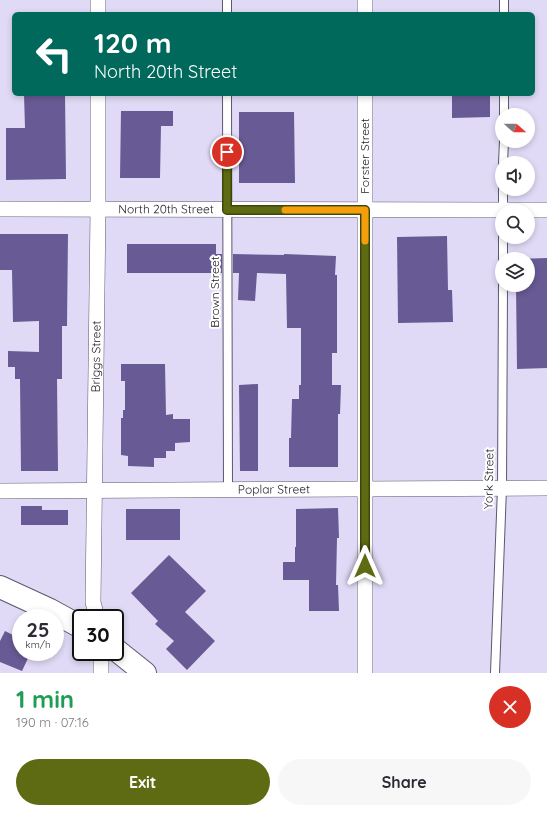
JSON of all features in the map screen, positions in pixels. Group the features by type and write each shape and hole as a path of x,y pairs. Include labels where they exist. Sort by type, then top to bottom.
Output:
{"street":[{"path":"98,0 98,12"},
{"path":"365,0 365,12"},
{"name":"Briggs Street","path":"94,609 93,602 98,96"},
{"name":"Forster Street","path":"365,96 365,673"},
{"name":"North 20th Street","path":"0,209 495,211"},
{"name":"North 20th Street","path":"535,210 547,210"},
{"name":"Poplar Street","path":"0,491 547,488"},
{"path":"0,587 50,610 72,622"},
{"path":"124,656 145,673"},
{"path":"101,661 101,673"}],"lane":[{"path":"227,0 227,12"},
{"path":"504,0 504,12"},
{"name":"Brown Street","path":"227,96 228,490"},
{"path":"504,96 504,108"},
{"name":"York Street","path":"495,673 502,488 504,292"}],"building":[{"path":"24,96 65,96 66,179 6,180 6,128 25,128"},
{"path":"452,96 490,96 490,117 452,118"},
{"path":"121,111 173,111 173,126 161,126 160,178 120,178"},
{"path":"239,112 294,112 295,183 239,183"},
{"path":"0,234 68,234 67,326 62,326 62,379 57,379 58,471 21,471 20,379 15,379 15,367 8,367 8,351 39,352 39,321 13,322 12,270 0,270"},
{"path":"447,236 448,290 452,290 453,322 398,323 397,237"},
{"path":"127,244 216,244 216,254 222,254 222,273 127,273"},
{"path":"233,254 336,256 337,353 332,353 332,385 341,385 340,414 338,414 338,467 289,467 289,438 291,438 292,399 299,399 299,385 301,385 301,328 287,328 286,274 257,273 255,301 238,300 239,273 233,273"},
{"path":"535,258 547,258 547,368 517,369 516,292 535,292"},
{"path":"121,364 165,364 166,415 173,414 173,419 190,419 190,442 175,443 175,451 166,451 166,458 154,458 154,467 128,466 128,456 121,455 121,418 123,418 123,410 125,410 125,381 121,381"},
{"path":"258,384 258,471 240,471 239,385"},
{"path":"21,506 42,506 42,510 68,510 68,525 21,525"},
{"path":"338,508 339,538 337,538 336,585 338,585 339,611 309,611 309,580 283,580 283,562 295,562 296,509"},
{"path":"126,509 180,509 180,540 126,540"},
{"path":"169,555 206,591 185,612 215,641 187,670 166,649 174,641 155,624 158,621 131,593"},
{"path":"5,631 12,634 12,661 27,661 22,671 0,662 0,641"}],"slow traffic":[{"path":"285,210 365,210 365,241"}],"route":[{"path":"227,152 227,210 365,210 365,566"}]}
